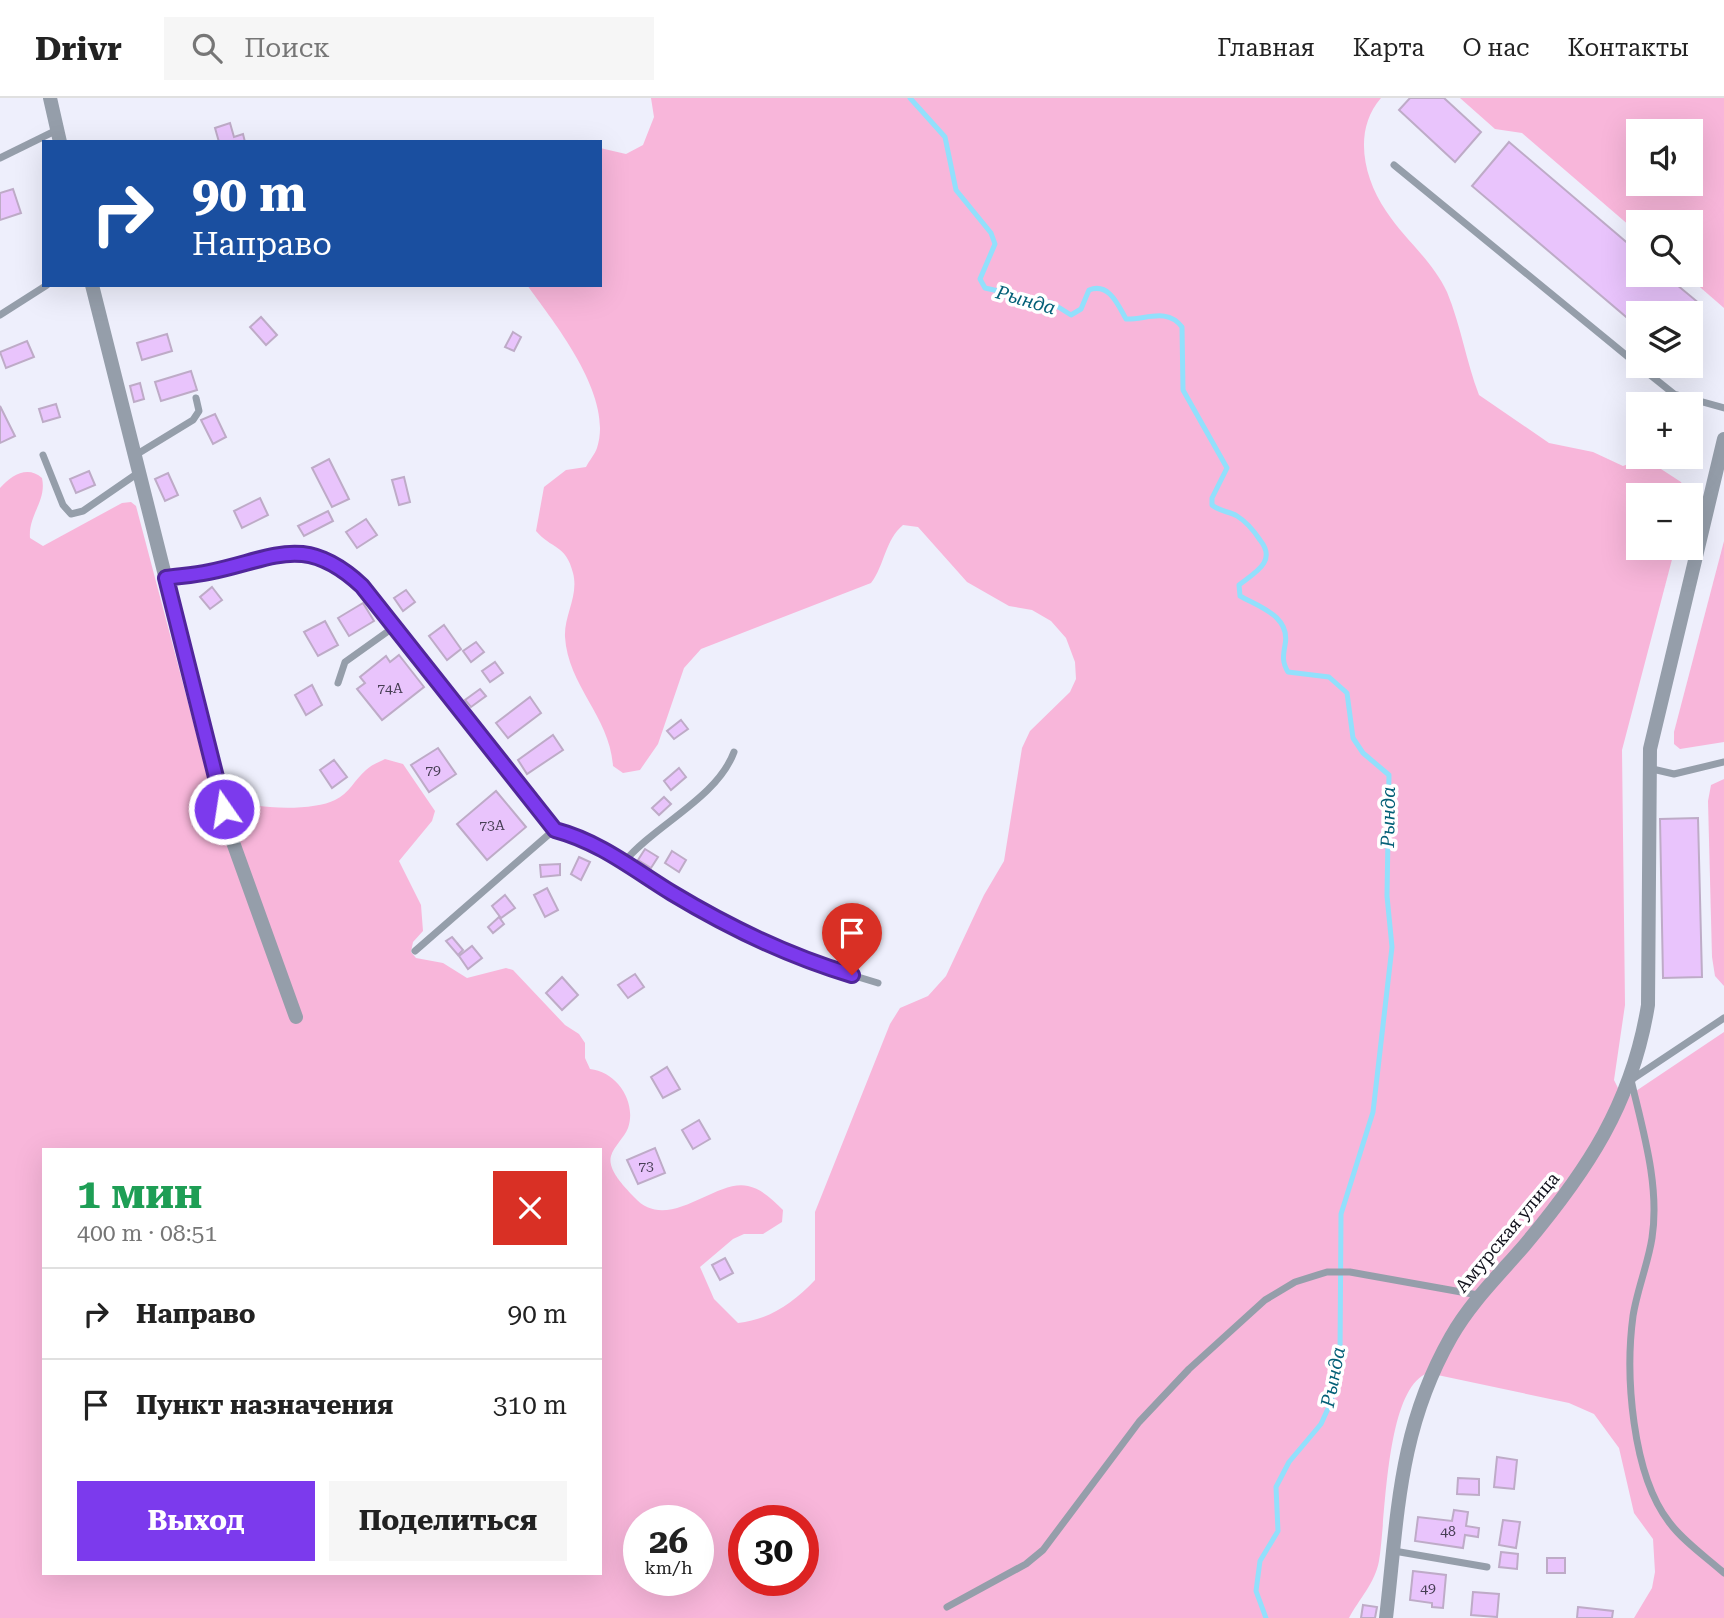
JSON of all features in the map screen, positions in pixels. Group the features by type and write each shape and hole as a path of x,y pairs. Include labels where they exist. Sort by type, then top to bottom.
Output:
{"street":[{"path":"50,98 59,136"},
{"path":"92,287 230,834 296,1017"},
{"name":"Амурская улица","path":"1386,1618 1404,1458 1416,1411 1450,1338 1478,1295 1526,1243 1586,1166 1631,1080 1648,1005 1647,768 1724,439"}],"lane":[{"path":"0,158 42,142"},
{"path":"1394,165 1626,355"},
{"path":"0,314 44,287"},
{"path":"1654,378 1674,394 1724,408"},
{"path":"134,456 193,420 199,411 196,398"},
{"path":"43,455 63,505 71,514 83,511 138,473"},
{"path":"166,578 210,572 278,552 299,552 349,573 555,830 599,846 672,893 766,944 799,959 878,983"},
{"path":"338,683 345,662 394,627"},
{"path":"625,861 637,846 667,825 721,775 734,752"},
{"path":"1647,768 1674,774 1724,762"},
{"path":"415,951 555,830"},
{"path":"1724,1018 1631,1080 1651,1168 1652,1237 1633,1316 1631,1387 1640,1454 1659,1507 1670,1524 1724,1573"},
{"path":"947,1607 1026,1564 1043,1550 1139,1422 1189,1370 1265,1300 1295,1282 1327,1272 1350,1272 1478,1295"},
{"path":"1394,1552 1487,1567"}],"shaded area":[{"path":"651,98 1381,98 1372,111 1364,139 1367,169 1386,211 1434,270 1447,292 1479,395 1549,443 1593,452 1623,466 1626,465 1626,469 1661,469 1681,482 1626,483 1626,560 1672,560 1622,750 1625,1005 1614,1080 1618,1088 1630,1095 1724,1032 1724,1618 1634,1618 1652,1588 1655,1572 1653,1539 1634,1513 1619,1448 1594,1414 1569,1403 1428,1373 1414,1384 1403,1403 1390,1457 1377,1569 1349,1618 0,1618 0,488 9,479 25,472 37,474 42,478 42,494 32,522 30,538 43,546 122,503 131,502 136,506 205,767 218,785 234,799 270,807 325,804 340,797 375,764 385,759 403,764 435,811 432,821 399,861 421,905 423,931 413,942 411,952 416,958 443,963 467,978 506,968 513,970 565,1025 579,1034 585,1043 585,1058 590,1069 609,1076 627,1099 630,1108 628,1128 612,1152 610,1161 622,1183 647,1207 662,1210 676,1208 721,1190 748,1186 763,1192 783,1210 782,1222 763,1234 744,1234 733,1239 700,1267 714,1299 738,1323 761,1318 781,1309 815,1280 815,1212 890,1024 900,1008 928,996 946,976 984,895 1004,861 1022,748 1030,731 1070,692 1076,679 1075,662 1066,638 1051,621 1032,610 1009,606 967,582 918,527 903,525 897,531 871,583 701,649 684,668 658,744 640,770 623,773 613,766 605,732 573,671 568,655 565,629 574,590 573,573 562,552 536,531 544,487 566,470 586,467 596,450 600,428 597,406 579,362 528,287 602,287 602,148 626,154 643,145 654,117"},
{"path":"1460,98 1724,98 1724,308 1700,287 1703,287 1703,210 1626,210 1626,223 1522,133 1495,129"},
{"path":"1724,541 1724,742 1680,749 1674,744 1674,732"},
{"path":"1724,779 1724,986 1715,976 1712,957 1708,801 1711,785"}],"building":[{"path":"1410,98 1444,98 1481,132 1455,162 1399,110"},
{"path":"230,123 234,137 243,134 244,140 218,140 215,128"},
{"path":"1509,142 1626,242 1626,287 1679,287 1696,301 1626,301 1626,317 1472,186"},
{"path":"13,189 21,213 0,220 0,193"},
{"path":"261,317 277,335 266,345 250,327"},
{"path":"513,332 521,337 514,351 505,347"},
{"path":"167,334 172,351 142,360 137,343"},
{"path":"27,341 34,357 6,368 0,352"},
{"path":"191,371 197,390 161,401 155,382"},
{"path":"140,383 144,399 134,402 130,386"},
{"path":"56,404 60,417 43,422 39,409"},
{"path":"0,406 15,436 0,443"},
{"path":"215,414 226,437 213,444 201,420"},
{"path":"329,459 349,499 332,507 312,468"},
{"path":"89,471 95,485 76,493 70,479"},
{"path":"168,473 178,495 165,501 155,479"},
{"path":"404,477 410,502 399,505 392,480"},
{"path":"260,498 268,515 242,528 234,511"},
{"path":"328,511 333,521 304,536 298,526"},
{"path":"366,519 377,535 357,548 346,532"},
{"path":"212,587 222,600 210,609 200,597"},
{"path":"406,590 415,602 403,611 394,598"},
{"path":"363,603 374,621 349,636 338,618"},
{"path":"325,621 338,645 318,656 304,632"},
{"path":"444,625 461,649 447,660 429,636"},
{"path":"476,642 484,652 471,662 463,651"},
{"path":"399,655 424,687 382,720 357,689 365,683 360,677 386,656 390,662"},
{"path":"495,662 503,673 490,682 482,671"},
{"path":"312,685 322,705 306,715 295,695"},
{"path":"480,689 486,696 471,707 465,700"},
{"path":"530,697 541,713 508,738 496,723"},
{"path":"681,720 688,729 674,739 667,731"},
{"path":"553,735 563,750 527,774 518,760"},
{"path":"438,748 456,774 429,792 411,765"},
{"path":"334,760 347,777 332,788 320,770"},
{"path":"679,768 686,777 671,790 664,781"},
{"path":"496,791 526,827 487,860 457,824"},
{"path":"664,797 671,804 659,815 652,808"},
{"path":"1698,818 1702,977 1663,978 1660,819"},
{"path":"645,849 658,857 651,868 638,860"},
{"path":"672,851 686,860 679,872 665,863"},
{"path":"579,857 590,862 581,880 571,874"},
{"path":"560,864 560,875 541,877 540,865"},
{"path":"547,888 558,910 545,917 534,895"},
{"path":"505,895 515,908 501,918 492,906"},
{"path":"499,917 504,924 493,933 488,927"},
{"path":"452,937 463,950 458,955 446,941"},
{"path":"472,946 482,958 468,969 459,956"},
{"path":"635,974 644,987 628,998 618,985"},
{"path":"562,977 578,995 562,1010 546,993"},
{"path":"667,1067 680,1089 663,1098 651,1077"},
{"path":"699,1120 710,1139 693,1149 682,1130"},
{"path":"655,1148 665,1173 638,1184 627,1160"},
{"path":"725,1258 733,1273 720,1280 712,1265"},
{"path":"1497,1457 1517,1460 1514,1489 1494,1487"},
{"path":"1458,1478 1479,1479 1479,1495 1457,1494"},
{"path":"1454,1510 1468,1512 1466,1526 1479,1528 1478,1537 1465,1535 1463,1548 1415,1541 1418,1517 1452,1521"},
{"path":"1503,1520 1520,1522 1516,1548 1499,1545"},
{"path":"1501,1552 1518,1554 1517,1569 1499,1567"},
{"path":"1547,1558 1565,1558 1565,1573 1547,1573"},
{"path":"1413,1571 1446,1575 1443,1608 1432,1607 1432,1603 1410,1600"},
{"path":"1473,1592 1499,1594 1497,1617 1471,1615"},
{"path":"1363,1605 1377,1607 1375,1618 1361,1618"},
{"path":"1578,1607 1613,1611 1612,1618 1577,1618"}],"waterway":[{"name":"Рында","path":"910,98 945,137 956,190 991,233 995,244 980,279 985,288 1052,303 1071,315 1081,309 1089,290 1102,289 1112,296 1126,319 1163,316 1170,317 1182,327 1183,390 1227,468 1212,498 1212,505 1244,521 1265,547 1265,560 1239,585 1240,596 1272,614 1283,627 1286,635 1284,659 1288,672 1329,677 1347,693 1353,738 1363,753 1389,775 1387,896 1392,947 1373,1112 1341,1214 1340,1355 1331,1402 1321,1424 1289,1462 1276,1487 1278,1531 1260,1561 1256,1591 1266,1618"}],"route":[{"path":"224,809 166,578 210,572 278,552 312,555 349,573 362,586 555,830 599,846 672,893 766,944 799,959 852,975"}]}
